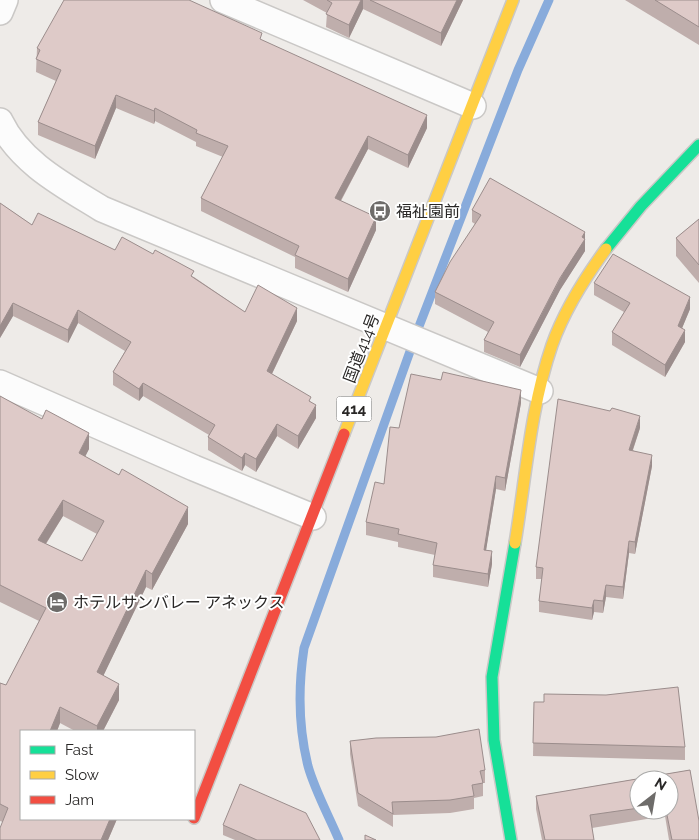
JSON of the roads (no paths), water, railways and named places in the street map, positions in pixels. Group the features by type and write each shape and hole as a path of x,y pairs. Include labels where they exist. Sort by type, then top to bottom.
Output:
{"main road":[{"name":"国道414号","path":"195,816 313,517 391,330 513,0"},
{"path":"511,840 494,740 492,677 496,644 544,368 562,323 584,281 640,208 699,145"}],"street":[{"path":"0,12 5,0"},
{"path":"223,0 473,106"},
{"path":"0,121 23,153 46,173 102,209 540,391"},
{"path":"0,383 194,468 313,517"}],"waterway":[{"path":"339,840 314,785 302,736 300,707 304,648 418,329 518,70 549,0"}],"place":[{"name":"福祉園前","path":"380,211"},
{"name":"ホテルサンバレー アネックス","path":"57,602"}]}
